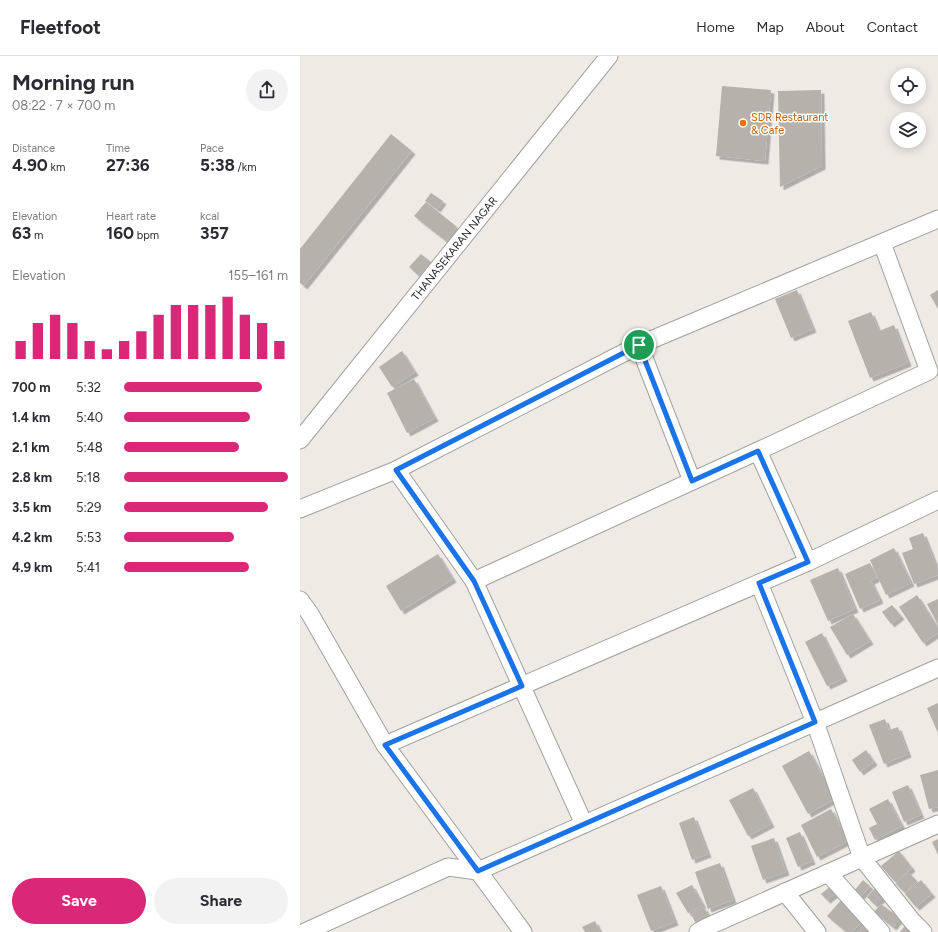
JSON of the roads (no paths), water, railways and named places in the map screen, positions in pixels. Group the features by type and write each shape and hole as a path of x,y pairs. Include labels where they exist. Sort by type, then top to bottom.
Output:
{"street":[{"name":"THANASEKARAN NAGAR","path":"300,440 609,56"},
{"path":"300,509 396,470 639,345 938,219"},
{"path":"474,581 929,371 882,242"},
{"path":"639,345 692,481"},
{"path":"758,451 808,562"},
{"path":"396,470 474,581 584,824"},
{"path":"385,745 808,562 938,500"},
{"path":"759,583 815,722 862,858 912,921 923,932"},
{"path":"300,600 305,620 385,745 523,932"},
{"path":"305,932 448,867 478,871 938,668"},
{"path":"698,932 938,824"},
{"path":"828,873 881,932"},
{"path":"785,892 817,932"}],"place":[{"name":"SDR Restaurant & Cafe","path":"743,123"}]}
